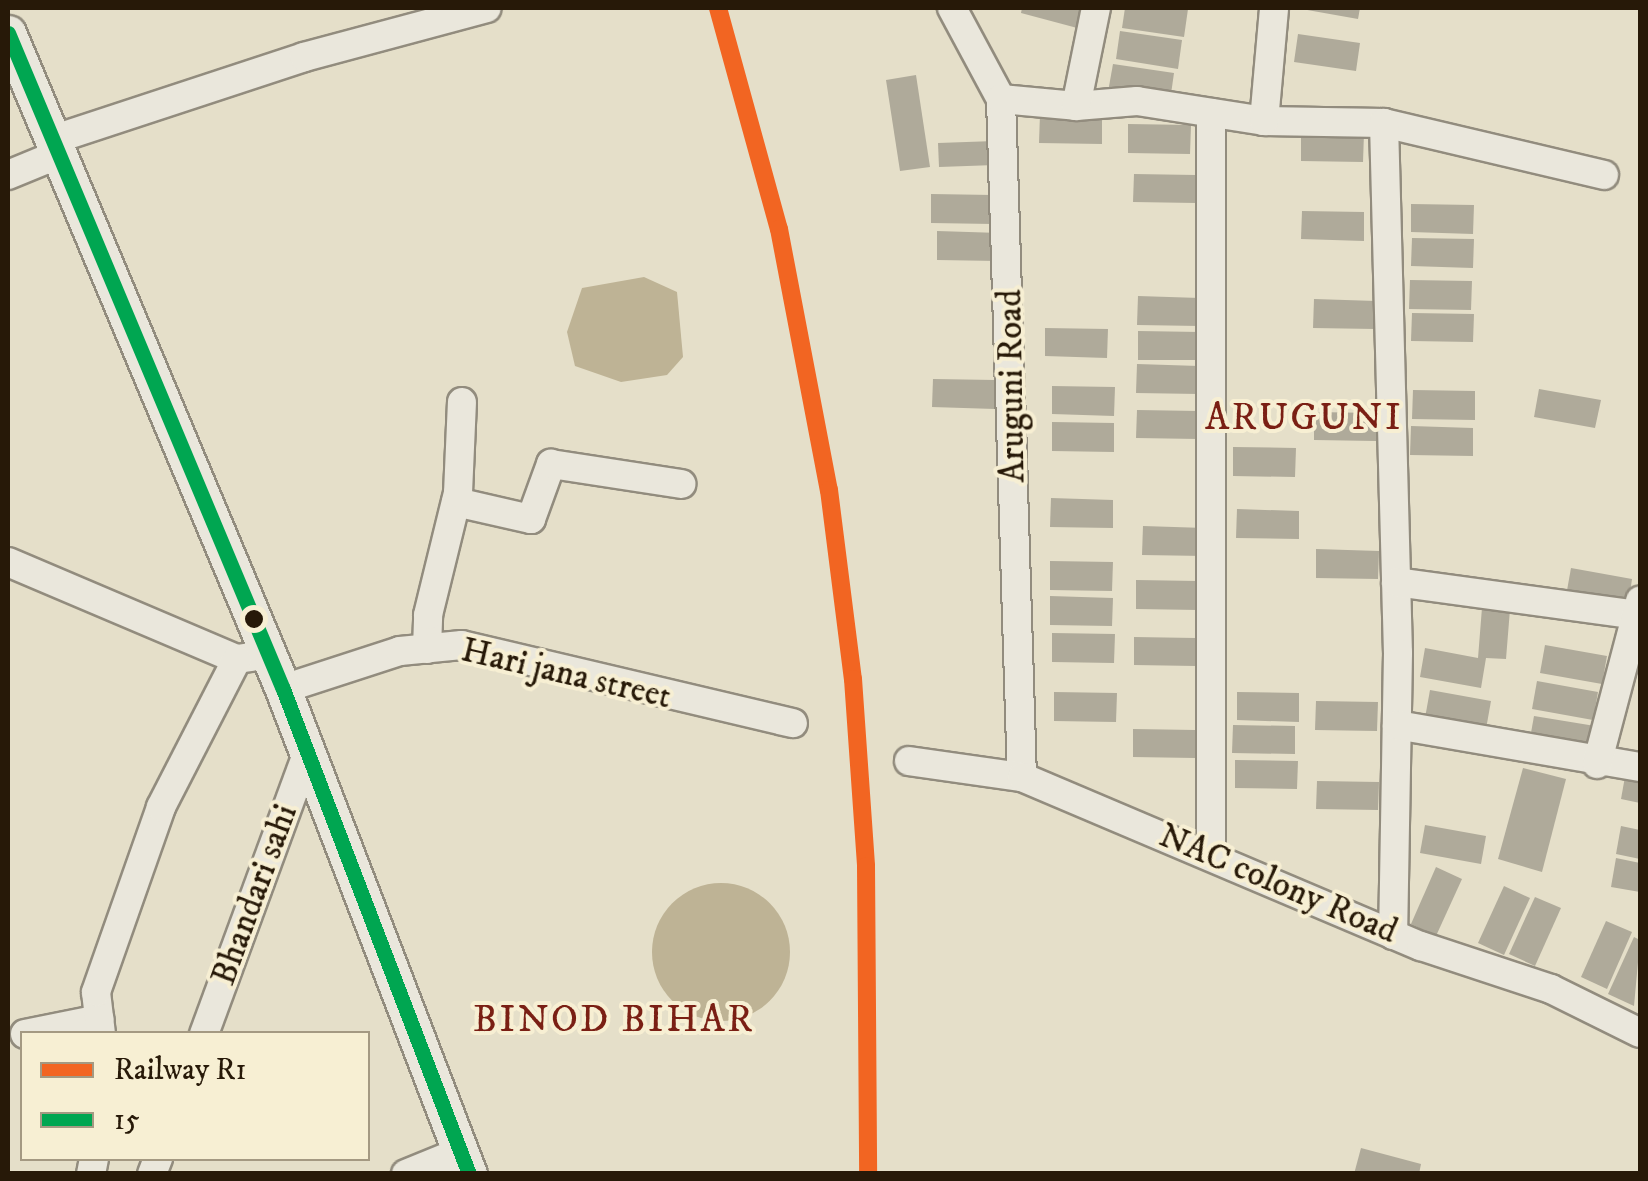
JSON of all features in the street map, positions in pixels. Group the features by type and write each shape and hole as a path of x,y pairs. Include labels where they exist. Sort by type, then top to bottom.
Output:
{"street":[{"path":"8,175 56,147 304,57 487,8"},
{"name":"Aruguni Road","path":"952,8 1002,98 1022,777"},
{"path":"1076,106 1096,8"},
{"path":"1264,121 1274,8"},
{"path":"8,33 56,147 253,657 283,690 464,1163 406,1174"},
{"path":"1002,98 1076,106 1137,101 1264,121 1384,123 1604,176"},
{"path":"1210,113 1211,855"},
{"path":"1384,123 1396,582 1393,935"},
{"path":"427,648 428,615 456,502 462,402"},
{"path":"456,502 531,519 551,464 681,484"},
{"path":"8,562 253,657"},
{"path":"1396,582 1638,607 1597,764"},
{"name":"Hari jana street","path":"283,690 400,651 462,646 793,723"},
{"path":"52,1031 100,1026 96,992 161,807 253,657"},
{"path":"1397,725 1597,764 1640,768"},
{"name":"Bhandari sahi","path":"205,1031 306,757"},
{"name":"NAC colony Road","path":"909,761 1022,777 1393,935 1551,988 1640,1033"}],"shaded area":[{"path":"644,277 677,292 683,357 667,375 621,382 575,366 567,332 582,288"},
{"path":"721,883 747,888 770,903 785,926 790,952 785,978 770,1001 747,1016 721,1021 695,1016 672,1001 657,978 652,952 657,926 672,903 695,888"}],"building":[{"path":"1022,8 1086,8 1081,29 1021,13"},
{"path":"1125,8 1188,9 1184,37 1122,28"},
{"path":"1296,8 1360,8 1358,19"},
{"path":"1120,31 1182,40 1178,69 1116,59"},
{"path":"1298,34 1360,43 1356,71 1294,62"},
{"path":"1113,64 1174,73 1170,101 1108,92"},
{"path":"916,75 930,167 900,171 886,80"},
{"path":"1040,114 1102,115 1102,144 1039,143"},
{"path":"1128,124 1191,125 1190,154 1128,153"},
{"path":"1301,132 1364,133 1363,162 1301,161"},
{"path":"995,141 995,165 939,167 938,143"},
{"path":"1134,174 1196,175 1196,203 1133,202"},
{"path":"931,194 993,195 993,224 931,223"},
{"path":"1411,204 1474,205 1473,234 1411,232"},
{"path":"1302,211 1364,212 1364,241 1301,239"},
{"path":"937,231 1000,233 999,261 937,260"},
{"path":"1412,238 1474,239 1473,268 1411,266"},
{"path":"1410,280 1472,281 1471,310 1409,309"},
{"path":"1138,296 1200,298 1200,326 1137,325"},
{"path":"1314,299 1376,301 1375,329 1313,328"},
{"path":"1412,313 1474,314 1473,342 1411,341"},
{"path":"1045,328 1108,329 1107,358 1045,356"},
{"path":"1138,331 1200,332 1200,360 1138,360"},
{"path":"1137,364 1199,366 1199,394 1136,393"},
{"path":"933,379 995,380 995,409 932,407"},
{"path":"1052,386 1115,387 1114,416 1052,414"},
{"path":"1539,389 1601,400 1595,428 1534,417"},
{"path":"1413,390 1475,391 1475,420 1412,419"},
{"path":"1137,410 1199,411 1198,439 1136,438"},
{"path":"1314,412 1376,413 1376,441 1314,440"},
{"path":"1052,422 1114,423 1114,452 1052,451"},
{"path":"1411,426 1473,428 1473,456 1410,455"},
{"path":"1233,447 1296,448 1295,477 1233,476"},
{"path":"1051,498 1113,500 1113,528 1050,527"},
{"path":"1237,509 1299,511 1299,539 1236,538"},
{"path":"1143,526 1205,528 1205,556 1142,555"},
{"path":"1316,549 1379,551 1378,579 1316,578"},
{"path":"1050,561 1113,562 1112,591 1050,590"},
{"path":"1571,568 1632,579 1628,607 1566,596"},
{"path":"1136,580 1198,581 1198,610 1136,609"},
{"path":"1483,595 1511,597 1506,659 1486,658 1481,688 1420,677 1425,648 1478,658"},
{"path":"1050,596 1113,598 1112,626 1050,625"},
{"path":"1052,633 1115,634 1114,663 1052,662"},
{"path":"1134,637 1196,638 1196,666 1134,665"},
{"path":"1545,645 1607,656 1602,684 1540,673"},
{"path":"1537,681 1598,692 1593,720 1532,709"},
{"path":"1430,690 1491,701 1486,729 1425,718"},
{"path":"1054,692 1117,693 1116,722 1054,721"},
{"path":"1237,692 1299,693 1299,722 1237,720"},
{"path":"1316,701 1378,702 1377,731 1315,730"},
{"path":"1534,716 1595,726 1590,755 1529,744"},
{"path":"1233,725 1295,726 1295,754 1232,753"},
{"path":"1133,729 1195,730 1195,758 1133,757"},
{"path":"1235,760 1298,761 1297,789 1235,788"},
{"path":"1523,768 1566,779 1542,872 1498,859"},
{"path":"1626,771 1640,773 1640,803 1621,799"},
{"path":"1317,781 1379,782 1378,810 1316,809"},
{"path":"1425,825 1486,836 1481,864 1420,853"},
{"path":"1621,826 1640,830 1640,859 1616,854"},
{"path":"1616,858 1640,863 1640,892 1611,887"},
{"path":"1436,867 1462,879 1436,936 1411,924"},
{"path":"1504,886 1530,898 1504,955 1478,943"},
{"path":"1535,897 1561,908 1535,966 1509,954"},
{"path":"1606,921 1632,932 1607,989 1581,977"},
{"path":"1634,937 1640,940 1634,1006 1608,994"},
{"path":"1361,1148 1421,1164 1419,1174 1354,1174"}],"rail line":[{"name":"R1","path":"718,8 779,229 829,490 853,679 866,866 868,1174"}],"transit line":[{"name":"15","path":"8,33 283,689 469,1174"}],"district":[{"name":"ARUGUNI","path":"1304,419"},
{"name":"BINOD BIHAR","path":"614,1021"}]}
